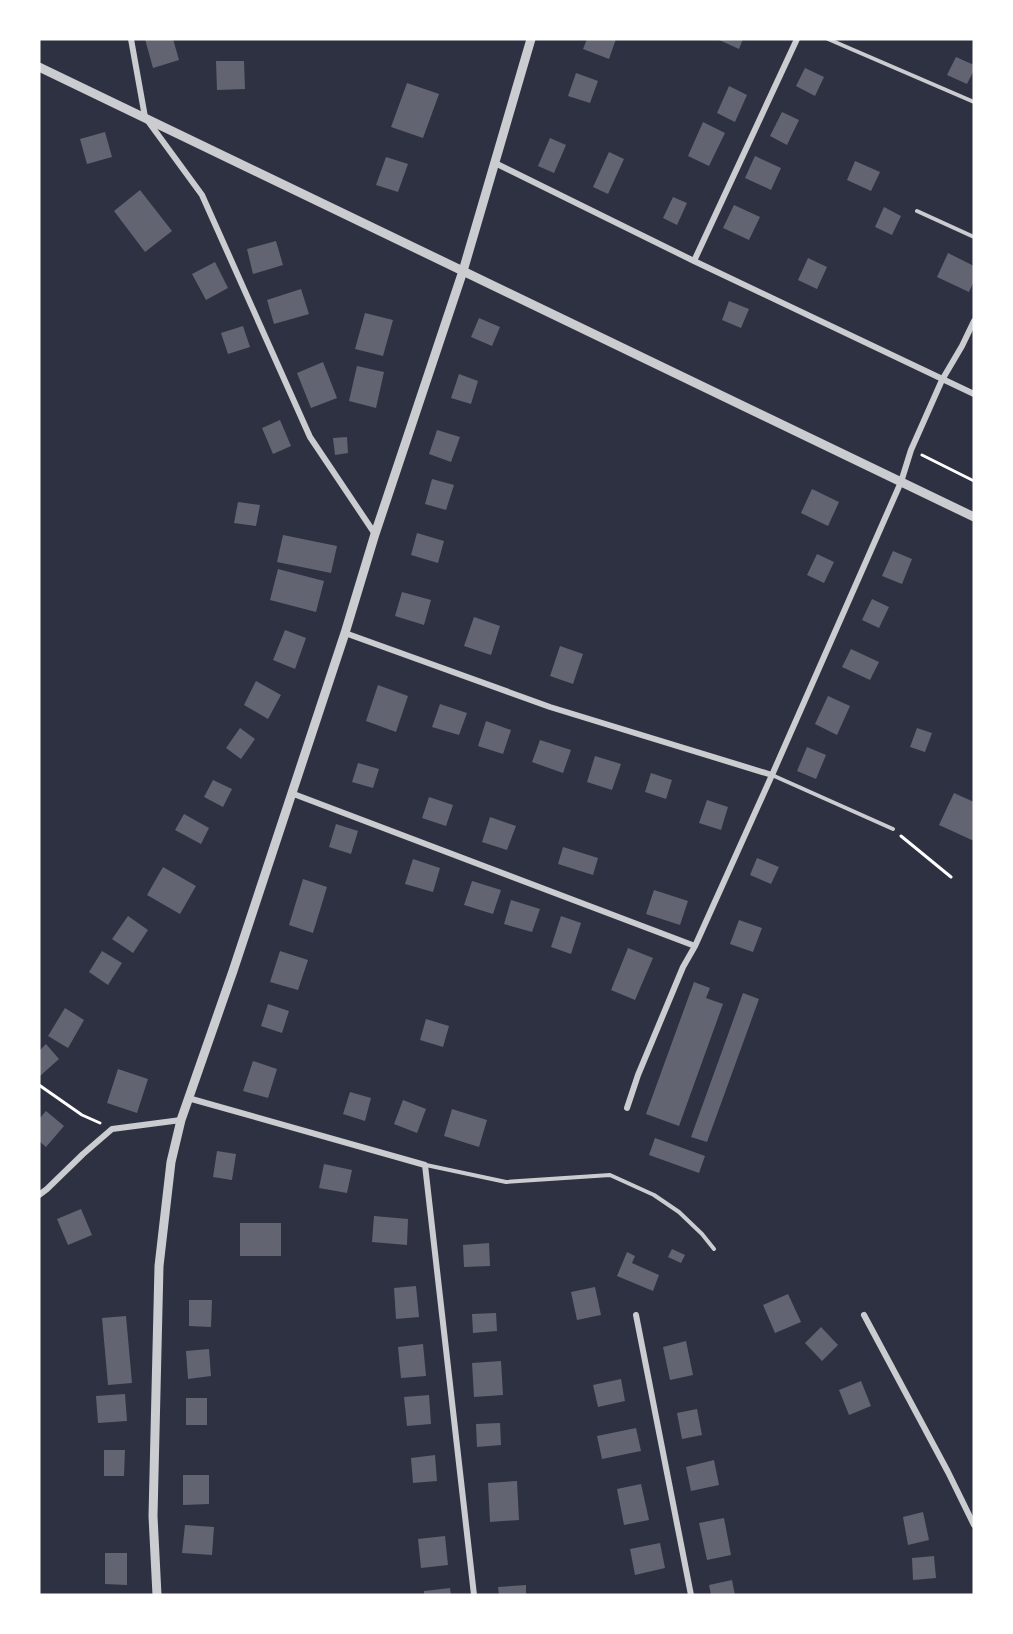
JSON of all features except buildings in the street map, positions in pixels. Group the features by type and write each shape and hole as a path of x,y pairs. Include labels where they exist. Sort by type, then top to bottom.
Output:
{"street":[{"path":"131,39 145,117 202,195 310,437 375,534"},
{"path":"157,1595 153,1516 159,1266 171,1162 181,1120 233,971 463,271 531,39"},
{"path":"694,261 797,39"},
{"path":"39,67 974,517"},
{"path":"495,163 694,261 974,394"},
{"path":"627,1108 638,1075 683,967 695,946 772,775 942,380 974,321"},
{"path":"345,633 550,707 772,775"},
{"path":"291,793 695,946"},
{"path":"188,1098 425,1165 474,1595"},
{"path":"39,1195 112,1129 181,1120"},
{"path":"636,1315 692,1595"},
{"path":"864,1316 974,1525"}],"lane":[{"path":"828,39 974,102"},
{"path":"917,211 974,237"},
{"path":"772,775 892,829"},
{"path":"425,1165 506,1182 610,1175 654,1195 679,1212 714,1249"}],"path":[{"path":"911,450 974,481"},
{"path":"892,829 951,877"},
{"path":"39,1085 82,1114 112,1129"}]}
